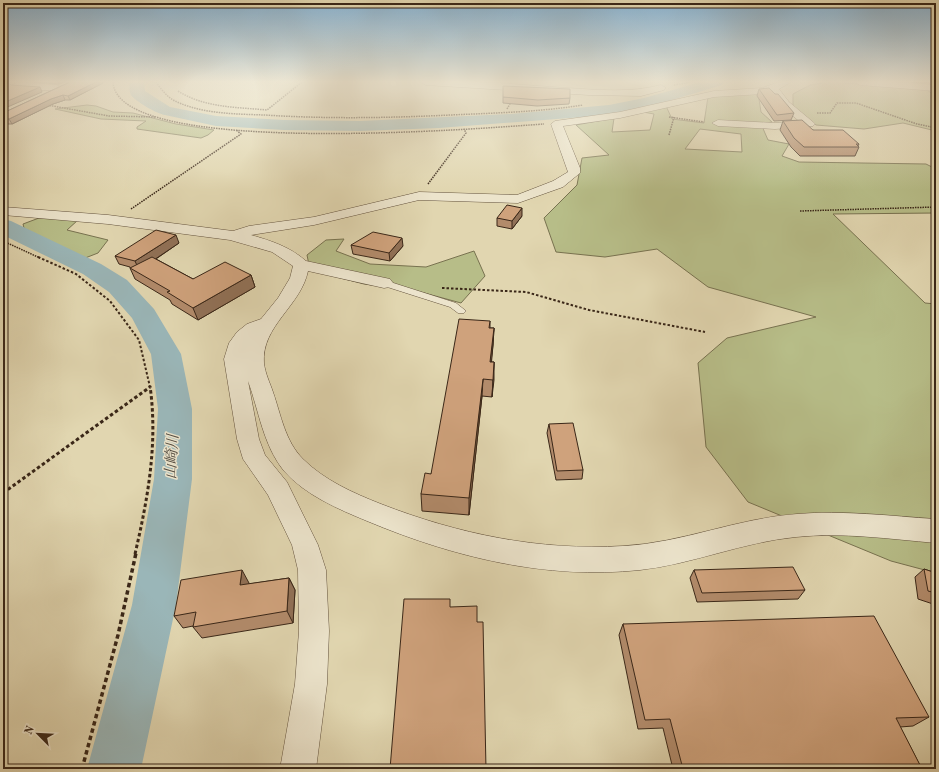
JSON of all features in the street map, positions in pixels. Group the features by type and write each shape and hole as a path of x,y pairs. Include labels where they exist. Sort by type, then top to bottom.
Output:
{"street":[{"path":"235,236 249,231 314,221 419,196 518,199 558,184 574,173 574,168 557,124 595,118"},
{"path":"718,123 775,126 810,124 803,118"},
{"path":"3,211 114,220 235,236 285,252 301,265 312,266 384,283"},
{"path":"301,265 296,284 268,323 254,351 254,365 272,426 282,450 300,471 323,489 392,521 438,536 514,553 563,559 624,559 688,548 781,527 828,525 936,531"},
{"path":"268,323 254,328 244,336 239,343 234,358 248,439 256,459 278,489 305,545 312,570 314,631 311,684 298,769"}],"lane":[{"path":"384,283 453,305 461,312"}],"path":[{"path":"163,118 216,128 236,130 336,135 559,123"},
{"path":"302,118 372,118"},
{"path":"674,118 718,123"},
{"path":"669,135 674,118"},
{"path":"900,118 936,128"},
{"path":"419,196 466,133 464,129"},
{"path":"114,220 241,134 236,130"},
{"path":"800,211 936,207"},
{"path":"3,241 76,274 110,301 140,340 150,387 154,436 149,492 118,635 82,769"},
{"path":"438,288 476,291 526,292 589,310 705,332"},
{"path":"3,493 150,387"}],"green space":[{"path":"97,118 153,118 176,124 214,130 201,138 137,129 137,127 146,121"},
{"path":"614,118 612,132 650,130 653,118 672,118 704,123 705,118 768,118 772,122 761,124 768,140 789,144 782,156 799,162 926,164 936,169 936,213 833,214 925,303 936,304 936,573 891,561 748,502 706,447 698,363 727,338 816,317 708,287 657,249 605,257 556,252 544,218 577,185 582,158 609,155 576,125","holes":["700,129 741,134 742,152 685,149"]},
{"path":"808,118 936,118 936,131 903,123 864,129 816,125"},
{"path":"39,218 78,220 67,230 108,240 98,253 80,260 25,232 23,224"},
{"path":"344,239 336,251 370,264 426,267 474,251 485,276 461,303 417,291 364,284 310,270 307,255 326,240"}],"building":[{"path":"802,120 813,130 843,130 859,144 856,144 859,147 804,147 794,138 783,121"},
{"path":"507,205 522,208 512,221 497,218"},
{"path":"156,230 176,235 135,261 115,256"},
{"path":"373,232 402,238 389,253 351,245"},
{"path":"152,257 193,279 225,262 251,275 193,308 167,292 170,291 130,268"},
{"path":"459,319 490,321 489,328 494,328 490,362 494,362 493,380 483,379 469,498 421,494 425,473 431,474"},
{"path":"573,423 583,470 557,471 549,424"},
{"path":"793,567 805,590 702,593 694,570"},
{"path":"924,569 936,573 936,593 928,591"},
{"path":"242,570 240,585 289,578 287,611 193,627 196,612 174,616 181,580"},
{"path":"404,599 450,599 450,607 477,606 477,622 483,622 486,769 390,769"},
{"path":"874,616 929,717 896,718 922,769 683,769 670,719 645,720 623,624"}],"waterway":[{"path":"201,118 216,121 284,125 360,126 523,118"},
{"name":"山崎川","path":"3,226 92,269 118,286 144,315 166,354 175,409 173,479 154,605 114,769"}]}
